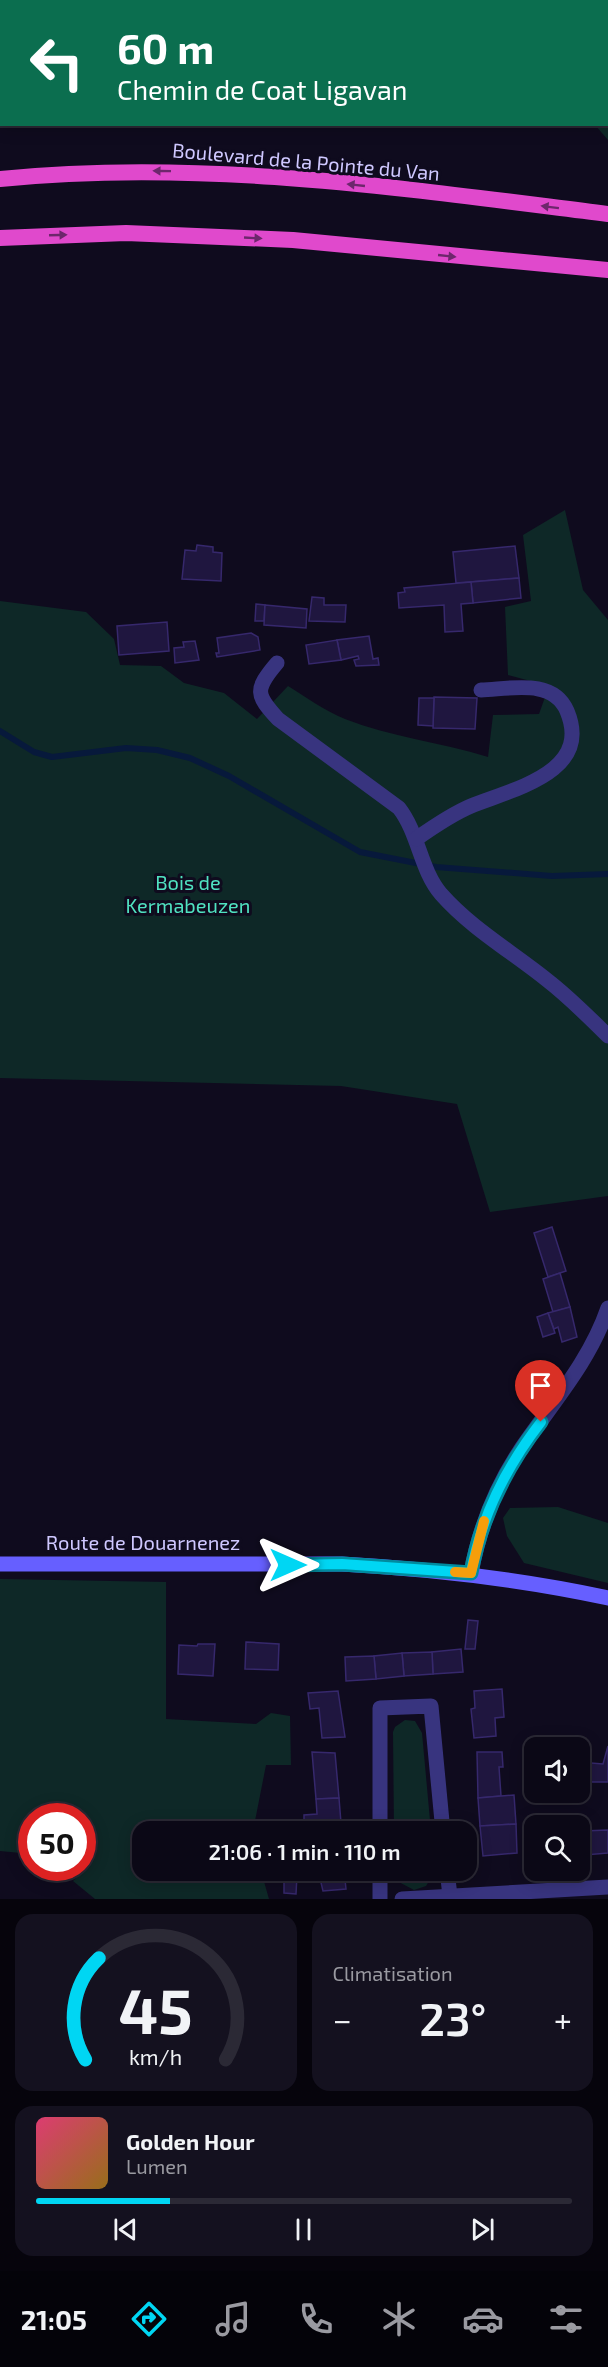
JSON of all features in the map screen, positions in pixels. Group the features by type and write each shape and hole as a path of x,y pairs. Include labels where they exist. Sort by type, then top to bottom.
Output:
{"highway":[{"name":"Boulevard de la Pointe du Van","path":"0,179 127,171 200,172 280,177 608,214"},
{"path":"0,238 126,233 293,240 608,270"}],"main road":[{"name":"Route de Douarnenez","path":"0,1564 342,1564 471,1573 608,1598"}],"street":[{"path":"277,663 261,687 262,701 278,720 389,798 406,818 439,891 465,920 547,980 608,1036"},
{"path":"416,839 469,807 525,785 557,768 568,749 572,727 563,702 554,694 537,687 481,690"},
{"path":"471,1573 483,1526 502,1482 529,1437 581,1366 601,1330 608,1308"},
{"path":"380,1821 380,1708 431,1706 442,1821"},
{"path":"380,1881 381,1899"},
{"path":"448,1881 450,1896"},
{"path":"402,1899 608,1887"}],"green space":[{"path":"596,126 608,126 608,140"},
{"name":"Bois de Kermabeuzen","path":"565,510 583,590 608,620 608,1196 490,1212 457,1104 341,1086 0,1078 0,601 86,612 114,639 120,665 161,666 184,683 224,693 257,719 288,686 345,719 398,735 488,757 493,715 539,714 549,686 508,675 505,607 531,601 523,535"},
{"path":"558,1507 608,1523 608,1583 524,1563 507,1536 503,1518 510,1508"},
{"path":"0,1579 166,1582 166,1719 256,1724 271,1713 290,1716 291,1765 266,1765 255,1821 132,1821 132,1881 264,1881 269,1899 95,1899 73,1881 96,1881 96,1803 18,1803 18,1853 0,1851"},
{"path":"405,1720 415,1721 422,1733 430,1821 394,1821 393,1732 395,1727"},
{"path":"397,1881 429,1881 426,1886 414,1890"}],"building":[{"path":"197,545 213,547 213,552 222,553 221,581 182,579 185,550 196,551"},
{"path":"515,546 519,578 456,583 453,552"},
{"path":"519,578 521,598 473,603 471,582"},
{"path":"471,582 473,603 461,604 463,631 445,632 444,605 399,608 398,593 405,592 404,588"},
{"path":"312,597 324,598 324,605 346,605 345,622 309,621"},
{"path":"256,604 265,605 264,621 255,621"},
{"path":"265,605 307,609 306,628 264,625"},
{"path":"167,622 169,651 119,655 117,626"},
{"path":"251,633 258,637 260,650 217,657 216,653 219,653 217,638"},
{"path":"369,636 373,659 378,658 379,665 356,666 354,660 359,659 358,656 341,660 337,640"},
{"path":"337,640 341,660 309,664 306,645"},
{"path":"195,641 199,660 175,663 174,648 184,647 183,642"},
{"path":"434,697 477,698 475,729 433,728"},
{"path":"419,698 434,698 433,726 418,725"},
{"path":"552,1227 566,1271 548,1277 534,1233"},
{"path":"560,1273 570,1307 553,1312 543,1279"},
{"path":"570,1307 577,1337 562,1342 558,1327 554,1329 548,1313"},
{"path":"548,1313 555,1333 543,1337 537,1317"},
{"path":"468,1620 478,1621 475,1649 465,1649"},
{"path":"246,1642 279,1644 278,1670 245,1669"},
{"path":"198,1644 215,1644 213,1676 178,1674 179,1645 197,1646"},
{"path":"461,1649 463,1672 433,1674 432,1652"},
{"path":"432,1652 433,1674 404,1676 402,1653"},
{"path":"402,1653 404,1676 376,1679 374,1656"},
{"path":"374,1656 376,1679 346,1681 345,1657"},
{"path":"502,1689 504,1717 495,1718 496,1736 474,1738 471,1709 475,1708 474,1691"},
{"path":"338,1691 345,1737 322,1738 319,1708 310,1709 308,1693"},
{"path":"608,1746 608,1782 590,1782 590,1763 603,1764"},
{"path":"312,1752 335,1753 339,1798 316,1799"},
{"path":"477,1752 502,1752 503,1767 499,1767 501,1796 478,1798"},
{"path":"514,1795 516,1824 480,1826 478,1798"},
{"path":"339,1798 341,1821 304,1821 304,1815 317,1814 316,1799"},
{"path":"516,1824 517,1853 483,1856 480,1826"},
{"path":"608,1830 608,1853 590,1855 590,1831"},
{"path":"284,1881 297,1881 296,1894 284,1893"},
{"path":"321,1881 345,1881 346,1889 323,1891"}],"waterway":[{"path":"0,731 34,752 52,757 126,748 157,750 190,758 229,776 360,852 436,867 552,876 608,874"}],"slow traffic":[{"path":"455,1572 471,1573 484,1521"}],"route":[{"path":"288,1565 342,1564 471,1573 475,1550 491,1504 514,1460 541,1422"}]}
